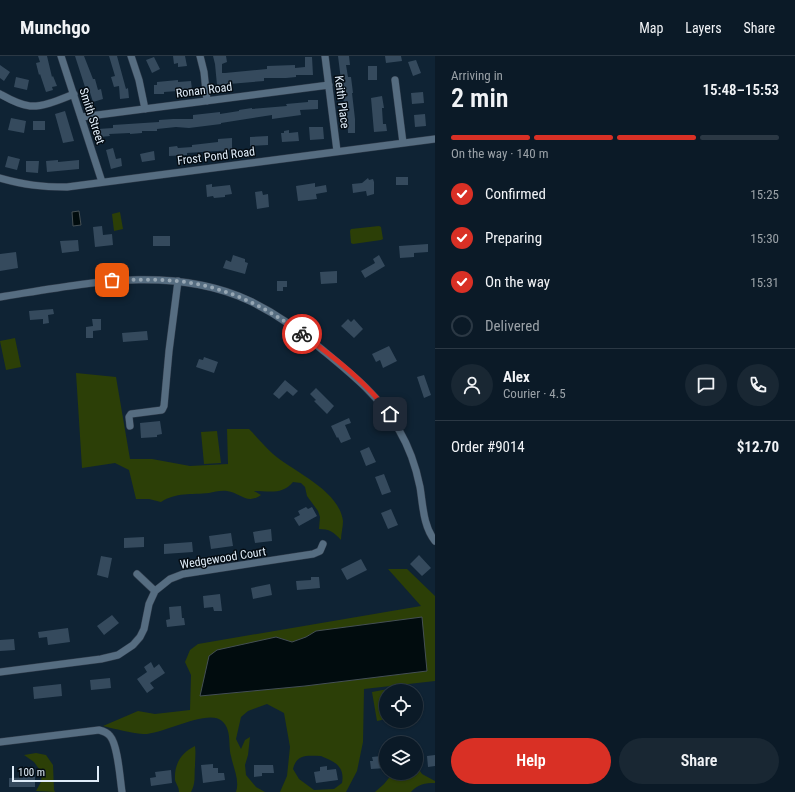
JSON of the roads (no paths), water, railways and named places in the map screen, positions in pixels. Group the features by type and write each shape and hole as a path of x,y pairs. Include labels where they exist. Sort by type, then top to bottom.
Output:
{"street":[{"name":"Smith Street","path":"61,56 102,182"},
{"path":"132,56 145,109"},
{"path":"200,56 204,72 207,101"},
{"name":"Keith Place","path":"325,56 337,151"},
{"path":"395,80 403,143"},
{"name":"Ronan Road","path":"82,117 328,86"},
{"path":"0,94 29,106 42,105 74,94"},
{"name":"Frost Pond Road","path":"0,178 17,183 41,187 67,187 435,139"},
{"path":"0,297 112,280 178,281 213,288 236,295 266,310 290,324 346,369 372,392 390,414 408,446 420,485 427,527 430,535 435,541"},
{"path":"130,426 129,416 131,414 162,410 164,406 178,281"},
{"name":"Wedgewood Court","path":"155,591 170,579 183,574 313,554 320,551 323,544"},
{"path":"0,672 101,659 118,655 133,645 140,637 144,629 155,591 137,574"},
{"path":"0,742 99,730 109,734 114,742 122,792"}]}
